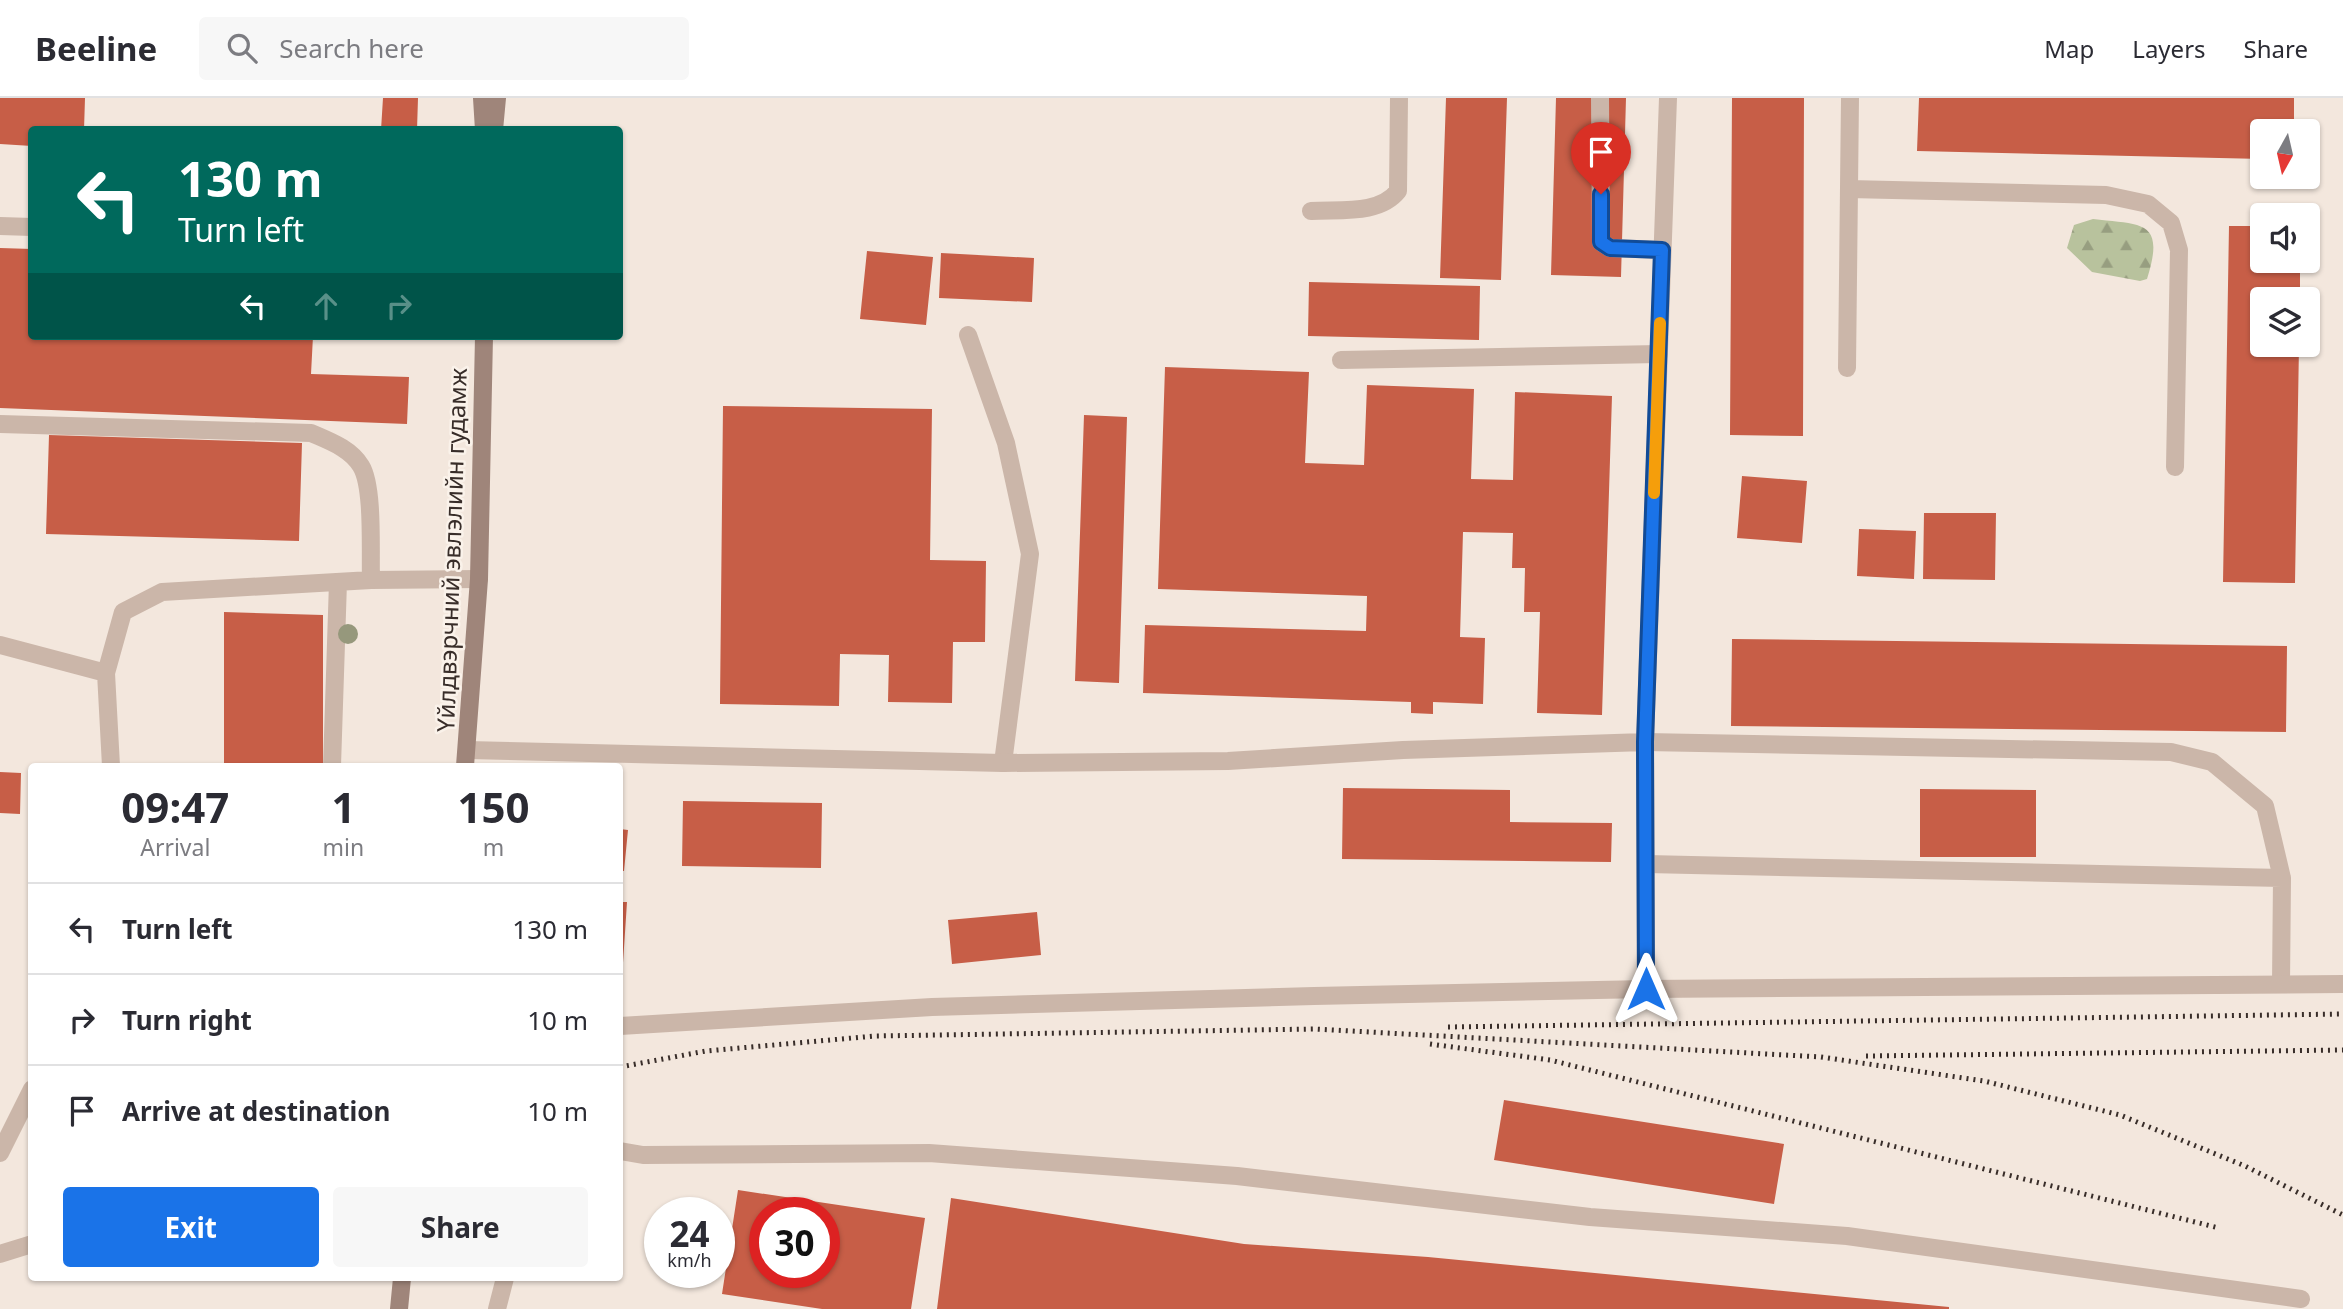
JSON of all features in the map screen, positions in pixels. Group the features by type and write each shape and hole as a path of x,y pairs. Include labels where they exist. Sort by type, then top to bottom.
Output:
{"main road":[{"path":"482,98 484,126"},
{"path":"494,126 497,98"},
{"name":"Үйлдвэрчний эвлэлийн гудамж","path":"466,758 478,579 484,340"},
{"path":"399,1309 402,1281"}],"street":[{"path":"1311,211 1374,207 1391,200 1398,191 1399,98"},
{"path":"1600,98 1601,242 1610,248 1662,250"},
{"path":"1646,989 1645,742 1668,98"},
{"path":"1847,368 1850,98"},
{"path":"1849,189 2106,195 2148,204 2171,223 2179,250 2175,467"},
{"path":"0,226 28,227"},
{"path":"968,335 1006,443 1030,554 1003,762"},
{"path":"1342,360 1659,354"},
{"path":"0,424 311,433 349,453 362,467 368,492 371,580"},
{"path":"111,763 106,673 123,612 162,592 371,580 478,579"},
{"path":"332,763 338,582"},
{"path":"0,645 106,673"},
{"path":"466,758 1228,761 1403,750 1645,742 2171,752 2212,762 2265,806 2282,878 2281,984"},
{"path":"1647,864 2282,878"},
{"path":"623,1026 932,1007 1646,989 2343,984"},
{"path":"0,1153 28,1097"},
{"path":"623,1154 929,1153 1237,1176 1590,1217 1847,1236 2301,1299"},
{"path":"0,1254 28,1245"},
{"path":"497,1309 504,1281"}],"green space":[{"path":"2093,219 2136,225 2151,235 2152,259 2147,279 2140,281 2092,272 2067,248 2074,225"}],"building":[{"path":"0,98 85,98 84,126 28,126 28,146 0,144"},
{"path":"383,98 418,98 417,126 381,126"},
{"path":"1446,98 1507,98 1501,280 1440,278"},
{"path":"1556,98 1626,98 1621,277 1551,275"},
{"path":"1732,98 1804,98 1803,436 1730,435"},
{"path":"1919,98 2294,98 2294,119 2250,119 2250,159 1917,151"},
{"path":"2229,226 2250,226 2250,273 2300,273 2300,287 2250,287 2250,357 2299,357 2295,583 2223,582"},
{"path":"0,248 28,249 28,340 313,340 311,374 409,377 407,424 0,408"},
{"path":"867,251 933,257 926,325 860,319"},
{"path":"941,253 1034,258 1032,302 939,298"},
{"path":"1309,282 1480,286 1479,340 1308,336"},
{"path":"1165,367 1309,372 1305,463 1364,465 1367,385 1474,389 1471,479 1513,480 1515,392 1612,396 1602,715 1537,713 1540,612 1524,612 1525,568 1512,568 1513,533 1463,532 1460,637 1485,638 1483,704 1433,702 1433,714 1411,713 1411,702 1143,693 1145,625 1366,631 1367,596 1158,589"},
{"path":"723,406 932,409 930,560 986,561 985,642 953,642 952,703 888,702 889,655 840,654 839,706 720,704"},
{"path":"1084,415 1127,417 1119,683 1075,681"},
{"path":"49,435 302,443 299,541 46,534"},
{"path":"1742,476 1807,481 1802,543 1737,538"},
{"path":"1924,513 1996,513 1995,580 1923,579"},
{"path":"1859,529 1916,531 1914,579 1857,576"},
{"path":"224,612 323,615 323,763 224,763"},
{"path":"1732,639 2287,646 2286,732 1731,726"},
{"path":"0,772 21,773 20,814 0,813"},
{"path":"1343,788 1510,790 1510,822 1612,823 1611,862 1342,859"},
{"path":"1920,789 2036,790 2036,857 1920,857"},
{"path":"683,801 822,803 821,868 682,866"},
{"path":"623,829 628,830 623,871"},
{"path":"623,902 627,902 623,963"},
{"path":"1037,912 1041,955 952,964 948,920"},
{"path":"1504,1100 1784,1144 1774,1204 1494,1160"},
{"path":"738,1190 785,1197 749,1197 749,1288 840,1288 840,1205 925,1218 911,1309 822,1309 722,1294 723,1288 735,1288 735,1210"},
{"path":"951,1198 1244,1244 1428,1257 1949,1309 937,1309"}],"railway":[{"path":"1448,1027 2343,1014"},
{"path":"623,1066 706,1051 875,1036 1315,1029 1821,1057 1984,1081 2120,1115 2245,1166 2343,1215"},
{"path":"1430,1044 1550,1060 2219,1228"},
{"path":"1866,1056 2343,1050"}],"slow traffic":[{"path":"1654,493 1660,323"}],"route":[{"path":"1601,194 1601,242 1610,248 1662,250 1645,742 1646,989"}]}
